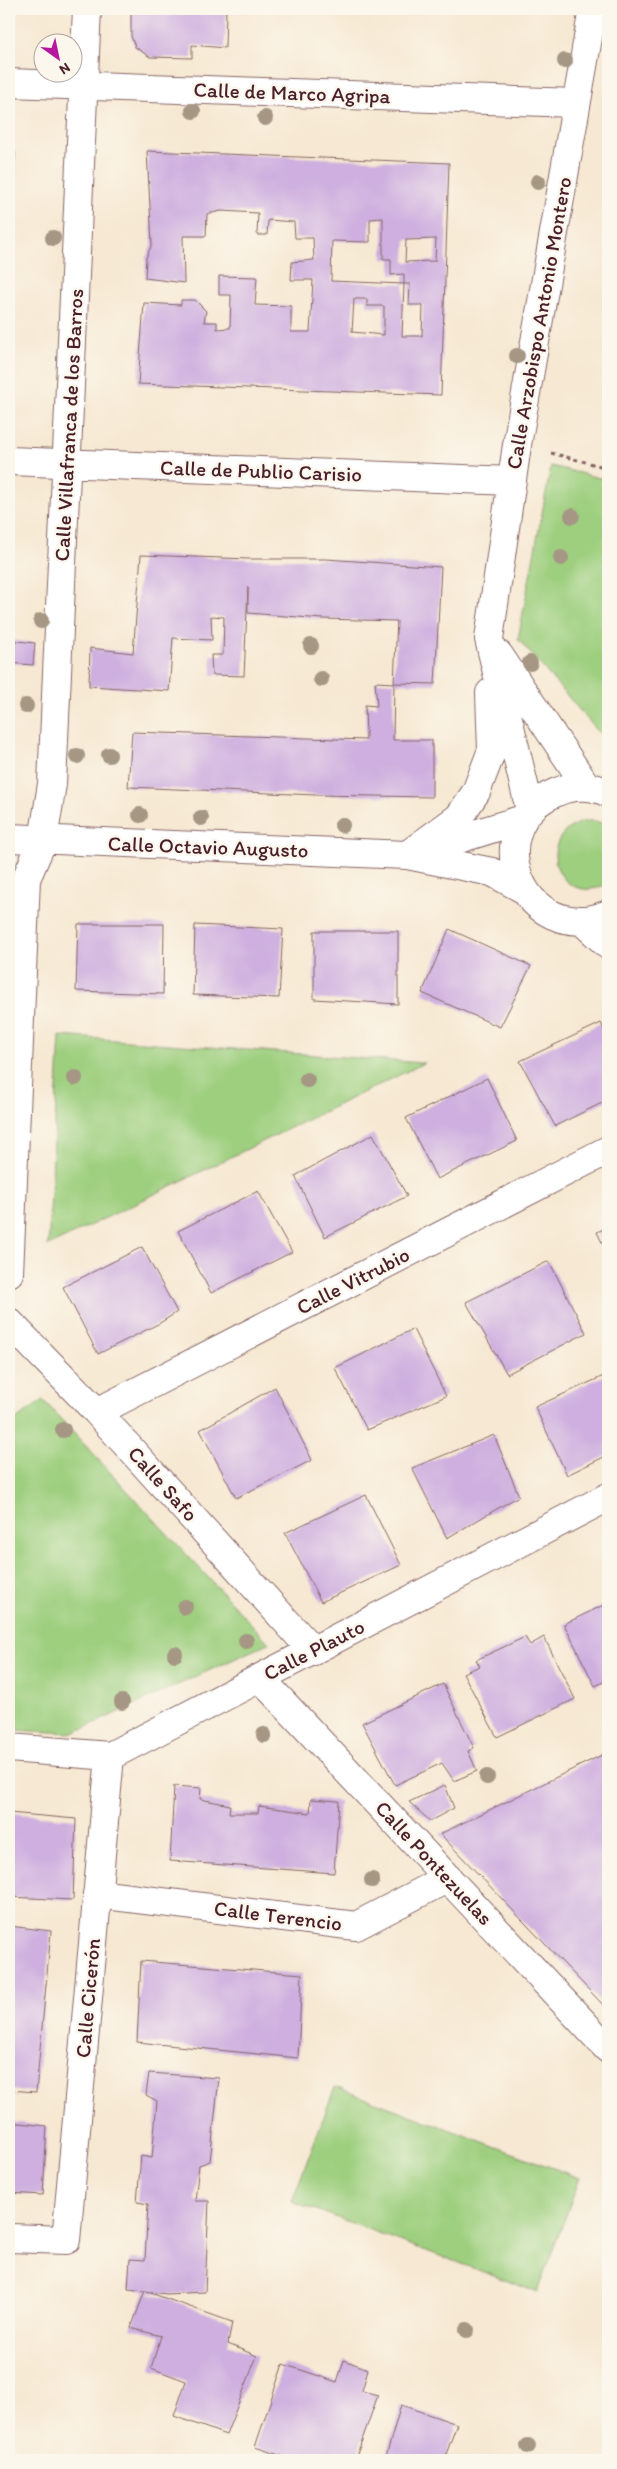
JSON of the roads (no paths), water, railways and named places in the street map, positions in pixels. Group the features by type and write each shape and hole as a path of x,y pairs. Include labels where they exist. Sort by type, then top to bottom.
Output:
{"street":[{"name":"Calle Villafranca de los Barros","path":"43,840 52,784 68,463 87,9"},
{"name":"Calle Arzobispo Antonio Montero","path":"526,814 489,639 517,445 593,9"},
{"name":"Calle de Marco Agripa","path":"9,83 576,103"},
{"name":"Calle de Publio Carisio","path":"9,461 512,481"},
{"path":"489,639 598,790"},
{"path":"407,855 460,817 476,792 492,750 489,639"},
{"path":"598,790 566,788 546,796 526,814 513,850 515,870 523,889 539,906 559,917 581,920 608,914"},
{"name":"Calle Octavio Augusto","path":"407,855 526,814"},
{"name":"Calle Octavio Augusto","path":"9,838 407,855 492,872 523,889"},
{"path":"9,1273 26,879 43,840"},
{"path":"581,920 608,945"},
{"name":"Calle Vitrubio","path":"97,1412 608,1150"},
{"name":"Calle Safo","path":"9,1322 97,1412 313,1651"},
{"name":"Calle Plauto","path":"110,1756 608,1498"},
{"name":"Calle Pontezuelas","path":"260,1678 608,2049"},
{"path":"9,1748 110,1756"},
{"name":"Calle Cicerón","path":"9,2238 66,2240 110,1756"},
{"name":"Calle Terencio","path":"97,1894 356,1926 448,1878"}]}
